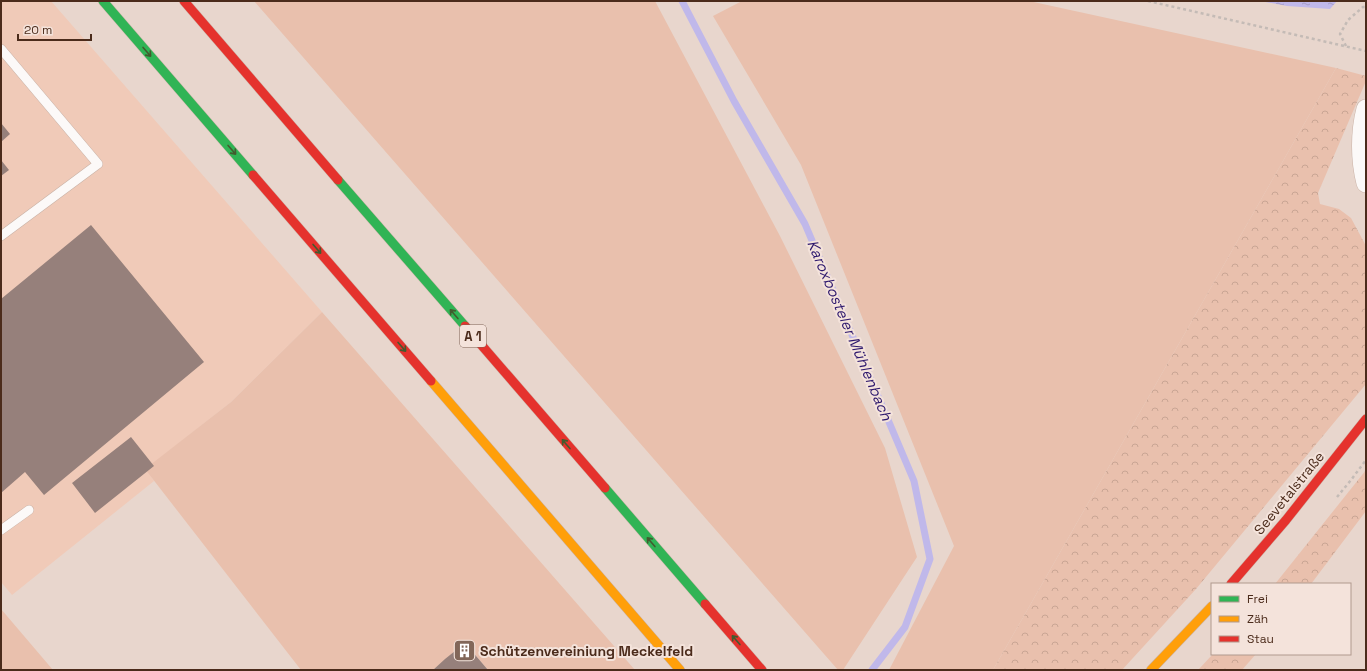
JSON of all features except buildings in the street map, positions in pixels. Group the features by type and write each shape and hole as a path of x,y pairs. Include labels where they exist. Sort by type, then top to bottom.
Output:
{"main road":[{"path":"103,1 680,670"},
{"name":"A 1","path":"184,1 762,670"},
{"name":"Seevetalstraße","path":"1232,583 1286,520 1366,419"},
{"path":"1151,670 1211,607"}],"street":[{"path":"1366,109 1362,144 1362,165 1366,183"}],"lane":[{"path":"1,50 98,164 1,236"},
{"path":"1,530 28,510"}],"path":[{"path":"1148,1 1366,51"},
{"path":"1346,46 1340,34 1348,20 1363,7 1366,7"}],"shaded area":[{"path":"1,1 51,1 322,312 231,402 146,469 154,481 12,595 1,582"}],"green space":[{"path":"254,1 655,1 780,236 885,448 917,557 843,670 838,670"},
{"path":"742,1 1029,1 1336,68 993,670 889,670 954,546 801,165 713,16"},
{"path":"1336,68 1366,76 1366,81 1318,193 1320,204 1339,209 1351,218 1366,246 1366,384 1196,589 1122,670 993,670"},
{"path":"322,312 635,670 488,670 465,643 433,670 301,670 145,469 231,402"},
{"path":"1366,470 1366,511 1312,583 1276,583"},
{"path":"1,609 53,670 1,670"},
{"path":"1212,655 1255,655 1242,670 1198,670"}],"water":[{"path":"1260,1 1337,1 1330,9 1287,6"}],"waterway":[{"name":"Karoxbosteler Mühlenbach","path":"682,1 734,101 805,224 914,481 930,559 905,627 872,670"}],"traffic: fast":[{"path":"103,1 253,175"},
{"path":"338,180 465,326"},
{"path":"605,488 705,604"}],"traffic: slow":[{"path":"431,381 680,670"},
{"path":"1151,670 1211,607"}],"traffic: jam":[{"path":"184,1 338,180"},
{"path":"253,175 431,381"},
{"path":"465,326 605,488"},
{"path":"1232,583 1286,520 1366,419"},
{"path":"705,604 762,670"}],"place":[{"name":"Schützenvereiniung Meckelfeld","path":"464,651"}]}
